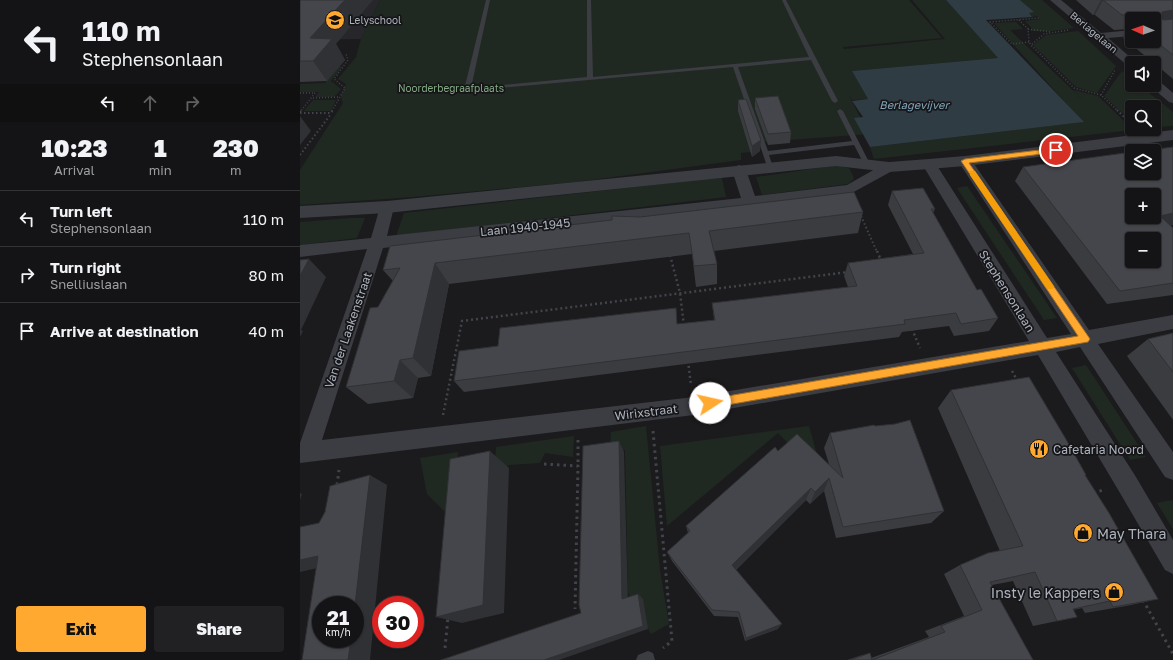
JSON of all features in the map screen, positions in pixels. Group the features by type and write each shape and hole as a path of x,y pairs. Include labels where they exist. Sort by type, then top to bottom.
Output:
{"street":[{"name":"Berlagelaan","path":"1055,0 1123,57"},
{"path":"1098,36 1125,34"},
{"path":"1161,89 1173,99"},
{"name":"Laan 1940-1945","path":"300,212 387,207 739,170 768,160 836,161 889,167 965,161 1173,135"},
{"path":"965,161 1173,470"},
{"name":"Stephensonlaan","path":"929,164 1128,485 1173,562"},
{"name":"Laan 1940-1945","path":"300,251 377,244 750,202 849,189 889,167"},
{"path":"739,170 750,202"},
{"name":"Van der Laakenstraat","path":"303,453 377,244 387,207"},
{"name":"Wirixstraat","path":"303,453 694,406 928,365 1042,347 1173,322"}],"lane":[{"path":"488,0 467,90 813,58"},
{"path":"589,0 590,78"},
{"path":"784,0 835,101"},
{"path":"735,65 768,160 856,143"},
{"path":"840,111 867,164"}],"path":[{"path":"1029,42 1012,44 990,22 1039,18"},
{"path":"1019,20 1028,29 1055,32"},
{"path":"1032,45 1044,34 1088,28"},
{"path":"1028,29 1029,42 1074,88 1101,96 1125,118"},
{"path":"300,155 331,113 345,88 334,79 348,60 346,54"},
{"path":"1101,96 1123,57"},
{"path":"300,93 315,93 300,113"},
{"path":"312,98 339,98"},
{"path":"300,113 331,113"},
{"path":"849,189 882,261"},
{"path":"669,247 671,263 680,293 684,329"},
{"path":"439,437 462,321 854,272"},
{"path":"910,324 928,365"},
{"path":"1002,353 1021,386"},
{"path":"688,358 694,406"},
{"path":"646,659 672,641 651,411"},
{"path":"337,488 342,448"},
{"path":"544,464 578,466 575,609"},
{"path":"1142,598 1173,654"},
{"path":"445,648 449,608"}],"shaded area":[{"name":"Lelyschool","path":"300,0 380,0 361,39 300,40"}],"green space":[{"name":"Noorderbegraafplaats","path":"380,0 909,0 942,38 843,47 844,49 945,39 912,0 946,0 998,58 852,71 868,99 852,100 848,94 869,134 748,143 751,152 741,153 741,160 576,182 413,197 300,205 300,170 343,103 341,97 346,84 338,79 356,57 361,39"},
{"path":"1020,0 1042,0 1074,28 1052,31 1031,31 1032,28 1025,21 1040,19 1037,16 1032,17 1028,13 1033,12"},
{"path":"1016,22 1023,29 1010,30 1089,106 1073,90 1098,96 1125,122 1125,131 874,159 870,147 1083,122 994,23"},
{"path":"1078,31 1116,66 1097,93 1076,87 1033,45 1046,35"},
{"path":"343,66 331,81 341,89 334,97 315,97 319,92 300,92 300,84 325,83 339,67"},
{"path":"1122,71 1125,73 1125,92 1148,92 1158,100 1125,100 1125,116 1104,96"},
{"path":"313,100 336,100 331,111 304,111"},
{"path":"1161,102 1173,112 1173,126 1161,127"},
{"path":"839,165 850,169 854,179 848,184 762,195 756,177"},
{"path":"722,178 726,197 396,236 404,213"},
{"path":"967,186 1057,318 1044,320 957,188"},
{"path":"365,218 357,238 300,245 300,222"},
{"path":"1086,365 1146,457 1130,460 1072,368"},
{"path":"646,426 660,570 669,624 651,634 628,593 625,450 610,452 611,432"},
{"path":"809,426 824,479 778,433 667,526 660,446"},
{"path":"574,436 573,457 545,453 540,463 510,465 466,476 495,464 496,447"},
{"path":"458,452 453,520 427,494 420,458"},
{"path":"1172,500 1173,502 1173,529 1157,503"}],"water":[{"name":"Berlagevijver","path":"946,0 1020,0 1034,12 1029,13 1032,17 986,20 1084,122 870,147 854,118 863,117 852,101 868,99 852,71 998,58"}],"building":[{"path":"300,0 345,0 310,38 332,39 313,61 300,61"},
{"path":"1103,0 1173,0 1173,10 1162,12 1162,19 1173,19 1173,55 1161,46 1161,12 1125,12 1125,15 1122,15"},
{"path":"778,96 791,132 768,134 755,98"},
{"path":"746,99 761,140 752,146 738,100"},
{"path":"1173,147 1173,213 1161,216 1161,188 1125,188 1125,224 1161,224 1161,217 1173,228 1173,283 1120,291 1023,167 1125,153 1125,180 1161,180 1161,149"},
{"path":"923,188 935,209 931,209 977,290 981,289 998,318 961,324 956,313 904,320 905,324 454,381 459,351 498,346 500,328 676,308 677,324 715,320 712,303 857,286 848,263 924,253 892,191"},
{"path":"854,192 863,212 709,231 717,264 694,266 689,233 435,263 413,358 400,360 394,381 346,387 370,308 378,307 400,268 383,270 390,246 612,220 612,216 640,217"},
{"path":"309,259 300,276 300,260"},
{"path":"1173,333 1173,372 1148,339"},
{"path":"1029,377 1158,599 1113,607 1110,601 1073,609 1077,617 1057,621 1035,572 990,582 1033,660 872,660 945,632 941,626 982,610 960,565 988,553 1023,546 951,390"},
{"path":"910,420 944,511 843,527 829,478 815,492 811,488 732,565 782,624 746,638 739,612 712,610 667,552 690,531 686,526 775,447 778,451 797,434 843,478 830,433 874,425 895,424"},
{"path":"619,441 622,599 638,594 643,626 544,660 441,660 581,613 579,605 583,446"},
{"path":"490,451 483,605 436,617 450,459"},
{"path":"370,475 356,596 312,596 312,648 350,648 348,660 302,660 318,556 300,560 300,527 319,523 325,512 330,486"},
{"path":"870,653 872,660 850,660"}],"slow traffic":[{"path":"973,173 1050,287"}],"place":[{"name":"Lelyschool","path":"335,20"},
{"name":"Cafetaria Noord","path":"1039,449"},
{"name":"May Thara","path":"1083,533"},
{"name":"Insty le Kappers","path":"1114,592"}],"route":[{"path":"710,403 1085,339 965,161 1056,150"}]}
